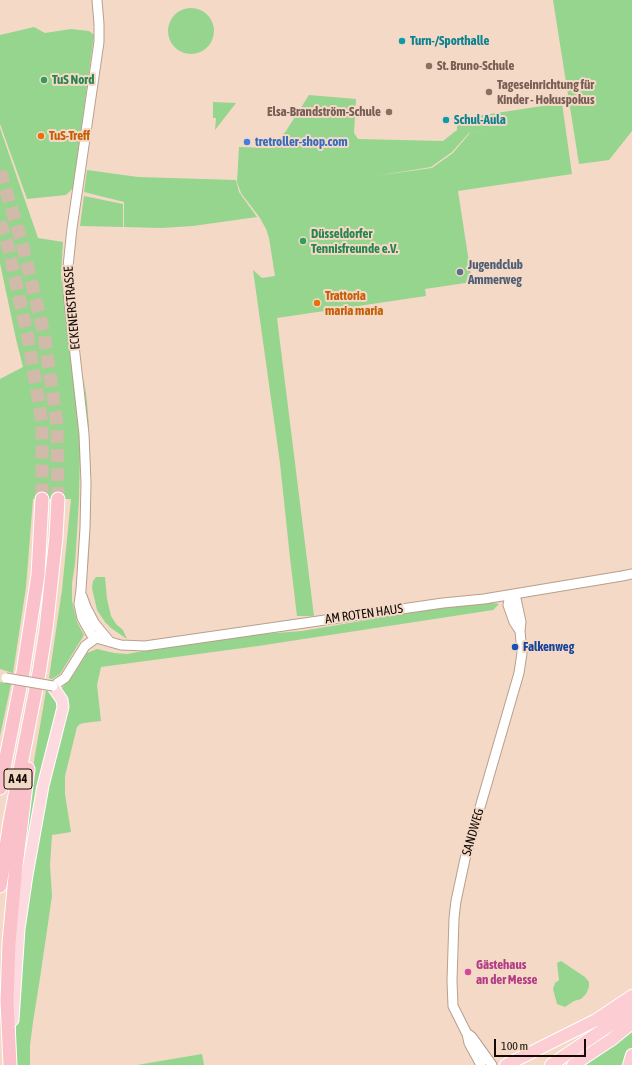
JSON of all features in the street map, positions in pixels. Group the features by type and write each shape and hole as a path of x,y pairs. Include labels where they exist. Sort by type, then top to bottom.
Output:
{"highway":[{"name":"A 44","path":"0,788 14,722 38,575 42,499"},
{"name":"A 44","path":"0,886 10,821 40,673 48,615 56,537 58,499"},
{"path":"0,751 18,665 26,654"},
{"path":"10,1065 7,1001 9,943 18,850 31,750 30,718"},
{"path":"506,1065 596,1020 632,996"},
{"path":"551,1065 608,1028 632,1009"},
{"path":"573,1065 632,1024"},
{"path":"629,1065 632,1055"}],"main road":[{"path":"10,1065 19,937 27,875 43,786 63,707 62,700 53,687"}],"street":[{"name":"ECKENERSTRASSE","path":"96,638 88,630 82,618 79,604 81,593 86,506 84,434 68,292 68,267 72,228 99,42 97,0"},
{"name":"AM ROTEN HAUS","path":"96,638 130,646 145,646 443,603 484,599 632,574"},
{"name":"ECKENERSTRASSE","path":"81,593 86,607 95,624 110,642"},
{"path":"484,599 489,602 503,602 508,605 513,594"},
{"name":"SANDWEG","path":"480,1065 469,1043 467,1034 455,1011 452,999 452,950 456,901 467,853 519,673 522,653 520,631 521,622 513,594"},
{"name":"SANDWEG","path":"508,605 514,622 520,631"},
{"path":"3,678 53,687 65,678 85,646 96,638"},
{"name":"SANDWEG","path":"467,1034 472,1037 492,1065"}],"green space":[{"path":"553,0 632,0 632,131 609,160 579,164"},
{"path":"186,8 196,8 204,12 210,18 214,26 214,36 210,44 204,50 196,54 186,54 178,50 172,44 168,36 168,26 172,18 178,12"},
{"name":"TuS Nord","path":"34,27 45,33 71,29 89,31 94,35 73,188 66,195 27,199 0,124 0,35"},
{"path":"309,95 356,99 354,133 358,139 443,141 457,130 457,119 562,103 572,174 458,191 472,282 425,289 426,296 277,318 314,616 297,616 280,463 253,270 262,278 275,276 269,238 260,218 241,193 237,182 239,147 271,148 286,131","holes":["495,129 470,133 453,153 432,168 375,176 431,167 452,152 469,133"]},
{"path":"213,102 236,103 215,130 216,118 213,118"},
{"path":"0,128 38,238 63,242 61,276 76,392 80,450 79,500 75,564 72,583 72,601 77,622 84,635 60,674 52,679 49,678 62,590 71,499 33,499 26,587 13,673 0,669 0,379 23,367 0,263"},
{"path":"87,170 138,177 236,180 239,192 257,217 193,226 161,228 124,227 124,202 84,192"},
{"path":"84,196 123,204 123,227 80,226"},
{"path":"84,378 87,402 89,427 87,427"},
{"path":"91,490 90,536 88,566 87,564"},
{"path":"96,577 105,577 107,599 111,616 116,624 123,630 127,639 111,628 97,610 92,588 93,581"},
{"path":"480,601 499,604 493,610 258,646 101,667 97,685 101,721 80,724 77,727 65,776 65,794 71,832 52,835 50,865 52,896 30,1045 30,1065 16,1065 16,910 34,761 46,691 54,692 60,690 74,674 87,653 97,649 127,654 192,642 302,631"},
{"path":"0,682 11,684 0,736"},
{"path":"561,961 585,977 589,982 589,987 586,994 581,999 574,1001 565,1007 557,1004 553,989 555,983 559,980 557,963"},
{"path":"632,1032 632,1053 628,1065 586,1065"},
{"path":"202,1054 204,1065 137,1065"}],"tunnel":[{"path":"0,171 22,243 44,334 57,424 58,499"},
{"path":"0,222 8,246 28,338 42,422 42,499"}],"place":[{"name":"Turn-/Sporthalle","path":"402,41"},
{"name":"St. Bruno-Schule","path":"429,66"},
{"name":"TuS Nord","path":"44,80"},
{"name":"Tageseinrichtung für Kinder - Hokuspokus","path":"489,92"},
{"name":"Elsa-Brandström-Schule","path":"389,112"},
{"name":"Schul-Aula","path":"446,120"},
{"name":"TuS-Treff","path":"41,136"},
{"name":"tretroller-shop.com","path":"247,142"},
{"name":"Düsseldorfer Tennisfreunde e.V.","path":"303,241"},
{"name":"Jugendclub Ammerweg","path":"460,272"},
{"name":"Trattoria maria maria","path":"317,303"},
{"name":"Falkenweg","path":"515,647"},
{"name":"Gästehaus an der Messe","path":"468,972"}]}
